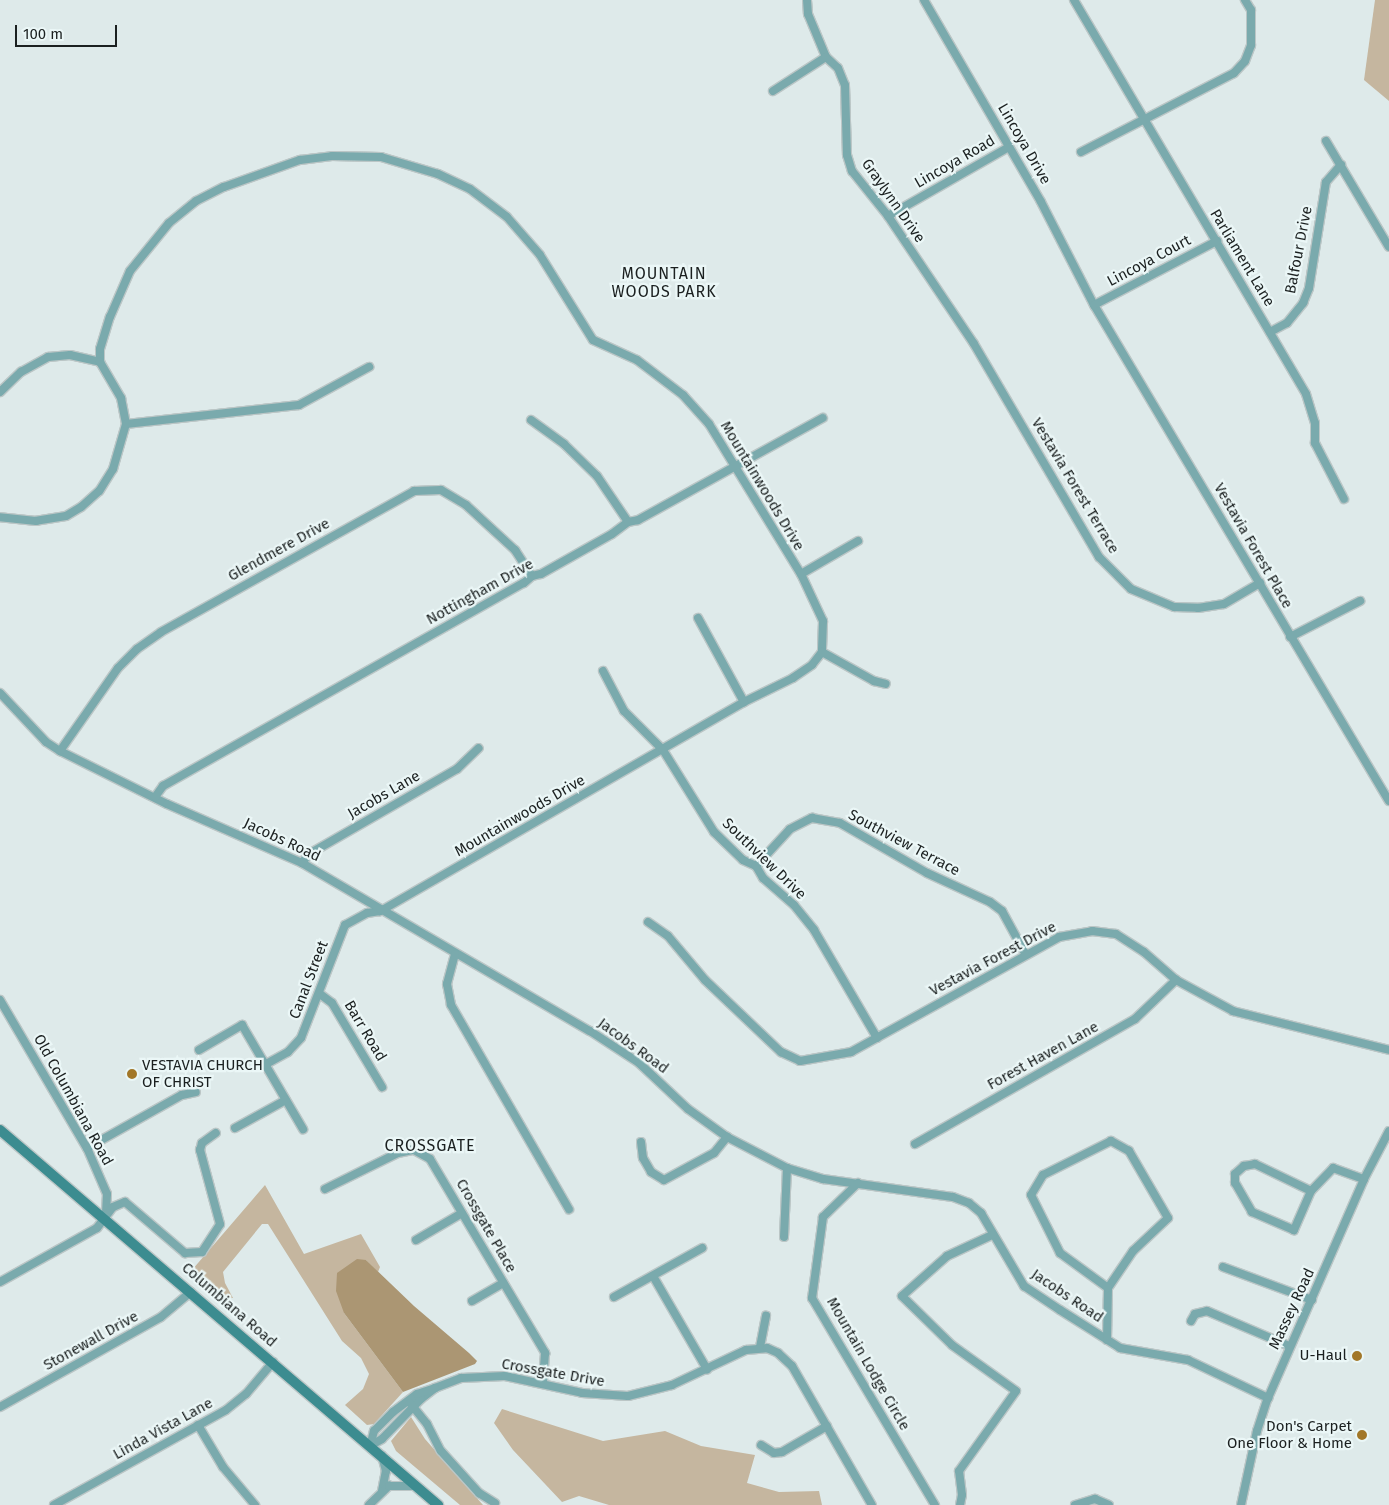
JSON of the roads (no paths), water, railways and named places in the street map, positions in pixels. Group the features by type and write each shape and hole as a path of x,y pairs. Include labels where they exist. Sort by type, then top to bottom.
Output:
{"main road":[{"name":"Columbiana Road","path":"0,1130 438,1505"}],"street":[{"name":"Graylynn Drive","path":"807,0 808,14 826,57 838,68 845,85 847,155 852,171 888,216 944,300"},
{"name":"Lincoya Drive","path":"924,0 1009,146 1094,306"},
{"name":"Parliament Lane","path":"1074,0 1306,394 1315,423 1315,443 1344,499"},
{"path":"1081,152 1234,73 1245,61 1253,27 1251,10 1245,0"},
{"path":"773,92 826,57"},
{"path":"1326,141 1389,247"},
{"name":"Lincoya Road","path":"888,216 1009,146"},
{"name":"Mountainwoods Drive","path":"100,362 100,349 107,325 130,271 169,222 196,202 224,187 300,160 332,156 381,157 446,178 476,193 507,217 540,255 593,340 637,360 683,395 709,424 737,466 802,574 823,620 822,652 812,665 793,678 744,702 664,750 380,910"},
{"name":"Balfour Drive","path":"1270,332 1287,322 1303,303 1309,288 1326,182 1341,165"},
{"name":"Lincoya Court","path":"1094,306 1217,241"},
{"name":"Vestavia Forest Terrace","path":"944,300 974,344 1099,557 1114,574 1131,589 1158,602 1198,608 1224,604 1260,583"},
{"name":"Vestavia Forest Place","path":"1094,306 1389,801"},
{"path":"0,392 21,372 48,357 70,355 100,362 121,398 126,424 113,469 99,490 81,507 66,516 36,521 0,517"},
{"path":"126,424 299,405 369,368"},
{"name":"Nottingham Drive","path":"155,798 163,786 524,583 532,576 541,574 612,534 628,522 638,520 823,418"},
{"path":"531,420 564,444 597,476 628,522"},
{"name":"Glendmere Drive","path":"60,751 118,668 137,649 161,632 414,491 426,488 441,490 466,505 514,550 532,576"},
{"path":"802,574 858,541"},
{"path":"1290,637 1360,600"},
{"path":"698,618 744,702"},
{"path":"822,652 874,681 886,684"},
{"name":"Southview Drive","path":"603,670 624,711 664,750 714,832 743,860 756,866 763,878 814,930 877,1038"},
{"name":"Jacobs Road","path":"0,693 46,742 60,751 155,798 302,863 623,1052 688,1109 727,1137 787,1168 823,1179 953,1197 969,1203 981,1213 1024,1286 1120,1348 1142,1354 1158,1353 1188,1360 1268,1398"},
{"name":"Jacobs Lane","path":"302,863 309,854 457,769 479,748"},
{"name":"Southview Terrace","path":"756,866 790,829 812,818 840,823 928,873 990,902 1002,911 1026,955"},
{"name":"Canal Street","path":"266,1065 288,1052 298,1042 320,994 345,926 367,913 380,910"},
{"name":"Vestavia Forest Drive","path":"648,922 668,936 705,980 789,1057 800,1062 822,1060 852,1052 1026,955 1074,932 1103,932 1129,942 1176,980 1233,1011 1389,1050"},
{"path":"455,954 447,984 451,1005 569,1209"},
{"name":"Forest Haven Lane","path":"915,1144 1135,1020 1176,980"},
{"name":"Barr Road","path":"320,994 332,1003 382,1087"},
{"name":"Old Columbiana Road","path":"0,1000 86,1148 107,1194 104,1218"},
{"path":"198,1050 242,1025 303,1129"},
{"path":"86,1148 182,1095 196,1092"},
{"path":"235,1128 286,1100"},
{"name":"Massey Road","path":"1241,1505 1257,1431 1268,1398 1289,1346 1312,1300 1364,1179 1389,1131"},
{"path":"0,1282 97,1228 113,1207 125,1202 185,1253 192,1255 202,1252 220,1224 200,1150 202,1143 216,1133"},
{"path":"641,1142 643,1158 651,1172 664,1180 714,1153 727,1137"},
{"path":"1108,1288 1060,1252 1031,1195 1043,1175 1111,1141 1129,1151 1168,1218 1133,1251 1108,1288 1108,1340"},
{"name":"Crossgate Place","path":"325,1189 398,1153 414,1150 434,1164 544,1353 543,1384"},
{"path":"1311,1191 1255,1164 1244,1166 1236,1174 1234,1183 1252,1212 1294,1230 1311,1191 1333,1168 1364,1179"},
{"path":"784,1237 787,1168"},
{"name":"Mountain Lodge Circle","path":"858,1183 823,1217 812,1298 935,1505"},
{"path":"416,1240 462,1213"},
{"path":"960,1505 962,1495 960,1470 1016,1391 952,1345 902,1296 947,1256 992,1234"},
{"path":"614,1297 702,1248"},
{"path":"1223,1267 1312,1300"},
{"path":"652,1276 707,1369"},
{"path":"472,1301 503,1283"},
{"name":"Stonewall Drive","path":"0,1407 161,1317 191,1292"},
{"path":"1191,1321 1195,1314 1207,1311 1289,1346"},
{"path":"766,1316 760,1347 778,1353 788,1361 872,1505"},
{"name":"Crossgate Drive","path":"370,1446 374,1430 407,1400 462,1378 505,1376 592,1394 628,1396 657,1390 760,1347"},
{"name":"Linda Vista Lane","path":"54,1505 238,1401 273,1362"},
{"name":"Crossgate Drive","path":"370,1446 382,1439 413,1407 436,1388"},
{"path":"407,1400 427,1424 441,1451 480,1493 495,1503"},
{"path":"198,1425 227,1474 255,1505"},
{"path":"761,1445 774,1453 782,1452 827,1426"},
{"path":"382,1456 386,1470 382,1490"},
{"path":"369,1505 382,1490 398,1484 416,1486"},
{"path":"1075,1505 1095,1499 1109,1505"}],"place":[{"name":"VESTAVIA CHURCH OF CHRIST","path":"132,1074"},
{"name":"U-Haul","path":"1357,1356"},
{"name":"Don's Carpet One Floor & Home","path":"1362,1435"}],"district":[{"name":"MOUNTAIN WOODS PARK","path":"664,283"},
{"name":"CROSSGATE","path":"430,1146"}]}
